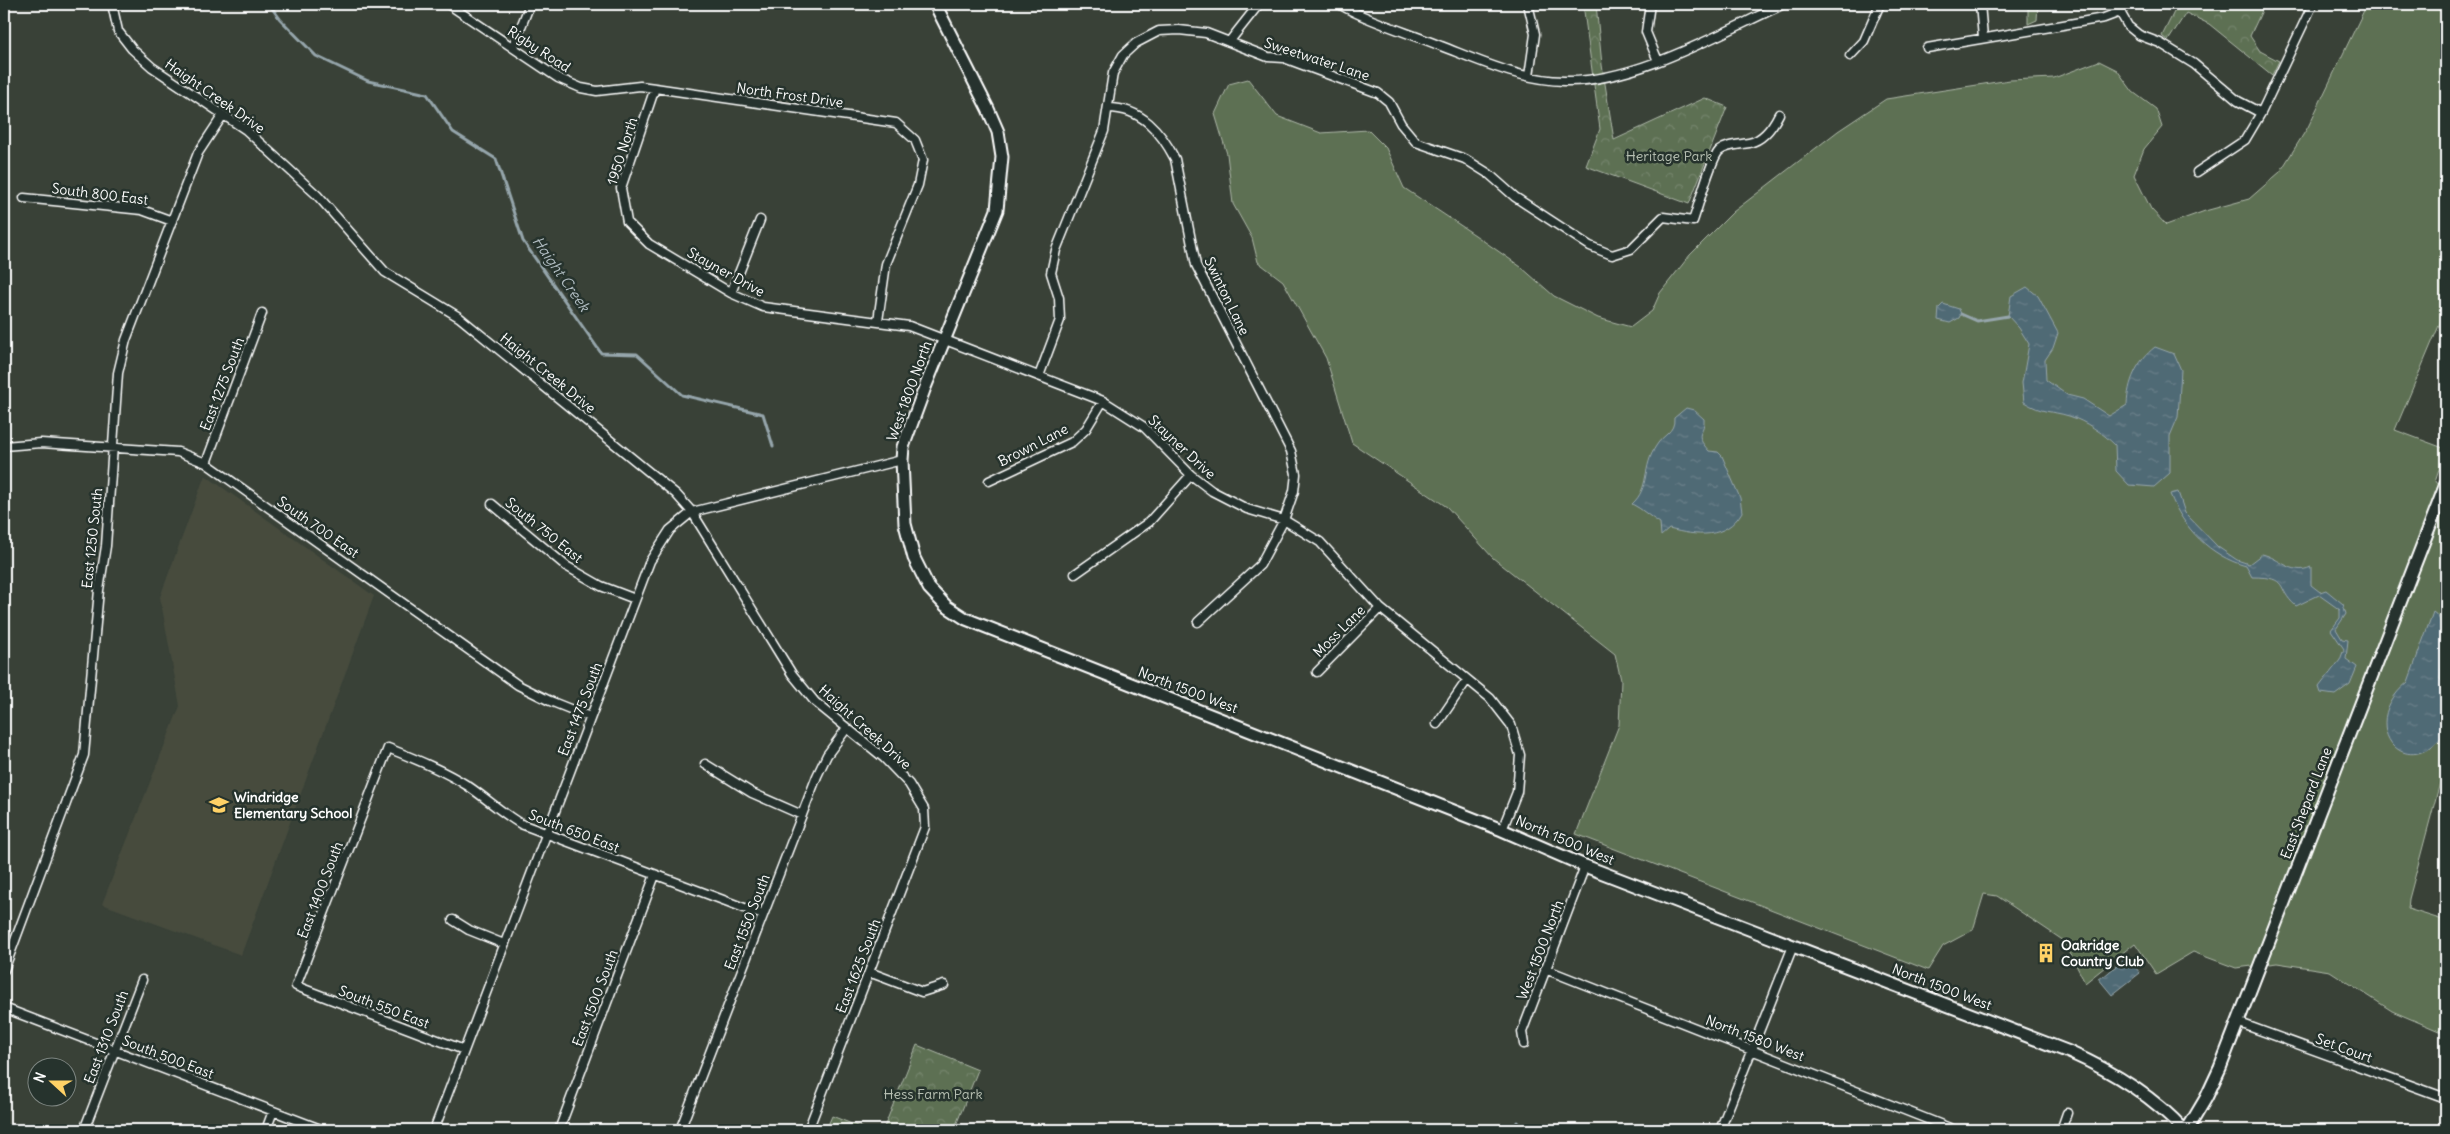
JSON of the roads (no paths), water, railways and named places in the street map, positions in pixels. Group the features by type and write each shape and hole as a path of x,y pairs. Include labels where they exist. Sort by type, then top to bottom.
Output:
{"street":[{"name":"Haight Creek Drive","path":"112,4 118,32 132,49 152,67 246,130 317,195 385,272 459,317 676,494 692,512 792,674 816,702 884,758 909,784 924,809"},
{"name":"Rigby Road","path":"448,4 558,78 581,88 597,91 640,86 655,88"},
{"path":"513,47 530,4"},
{"name":"West 1800 North","path":"929,588 914,558 905,524 902,460 904,447 944,340 997,210 1002,157 998,132 934,4"},
{"path":"1229,42 1259,4"},
{"path":"1339,4 1501,70 1562,81 1590,80 1622,74 1658,61 1784,4"},
{"path":"1528,4 1535,34 1530,76"},
{"path":"1650,4 1646,32 1658,61"},
{"path":"1850,56 1864,41 1880,4"},
{"path":"1980,4 1984,38"},
{"path":"1927,48 2104,18 2120,12 2128,4"},
{"path":"2197,172 2245,140 2261,112 2312,4"},
{"path":"2120,12 2128,26 2139,35 2160,43 2194,64 2238,101 2261,112"},
{"name":"Sweetwater Lane","path":"1039,376 1060,320 1059,298 1051,273 1056,250 1104,131 1110,85 1122,55 1148,36 1160,31 1179,30 1206,33 1268,57 1284,58 1378,93 1389,102 1401,124 1416,142 1465,160 1489,174 1515,197 1590,246 1612,255 1631,249 1663,217 1693,221 1713,161 1719,152 1730,146 1757,140 1779,114"},
{"name":"North Frost Drive","path":"655,88 896,123 915,140 923,160 918,185 886,264 878,321"},
{"name":"1950 North","path":"627,222 620,188 655,88"},
{"name":"Swinton Lane","path":"1108,108 1131,111 1145,119 1163,138 1175,160 1196,265 1291,451 1296,474 1294,491 1284,520 1260,565 1198,622"},
{"name":"East 1250 South","path":"4,970 84,755 99,590 106,546 118,373 126,340 198,153 224,115"},
{"name":"South 800 East","path":"24,198 142,210 172,220"},
{"path":"731,293 760,220"},
{"name":"Stayner Drive","path":"627,222 649,244 731,293 763,307 909,326 1103,401 1144,427 1191,475 1231,502 1264,515 1284,520 1320,542 1380,608 1490,698 1511,725 1520,755 1517,792 1502,830"},
{"name":"East 1275 South","path":"206,463 262,313"},
{"name":"Brown Lane","path":"988,481 1072,442 1086,429 1103,401"},
{"name":"South 700 East","path":"4,446 41,443 178,452 206,463 518,685 550,701 590,717"},
{"name":"East 1475 South","path":"434,1130 635,599 650,561 670,530 692,512 902,460"},
{"path":"1075,574 1149,522 1191,475"},
{"name":"East Shepard Lane","path":"2185,1130 2213,1083 2446,484"},
{"name":"South 750 East","path":"492,504 566,566 601,586 635,599"},
{"name":"North 1500 West","path":"929,588 946,606 966,619 1502,830 1585,866 2085,1059 2115,1075 2143,1094 2185,1130"},
{"name":"Moss Lane","path":"1317,672 1380,608"},
{"path":"1437,724 1467,680"},
{"name":"East 1550 South","path":"680,1130 827,755 847,728"},
{"name":"South 650 East","path":"388,748 430,765 468,787 500,812 546,834 763,915"},
{"name":"East 1400 South","path":"296,986 388,748"},
{"path":"705,764 752,793 802,816"},
{"name":"East 1625 South","path":"808,1130 925,826 924,809"},
{"name":"West 1500 North","path":"1524,1044 1522,1032 1585,866"},
{"name":"East 1500 South","path":"559,1130 655,875"},
{"path":"453,920 469,930 504,944"},
{"path":"1720,1130 1793,946"},
{"name":"North 1580 West","path":"1546,969 1946,1129 1955,1130"},
{"path":"869,972 922,992 944,985"},
{"name":"East 1310 South","path":"84,1130 142,980"},
{"name":"South 550 East","path":"296,986 464,1050"},
{"name":"South 500 East","path":"4,1008 322,1130"},
{"name":"Set Court","path":"2237,1022 2443,1097"},
{"path":"266,1130 273,1111"},
{"path":"2061,1130 2067,1113"}],"water":[{"path":"2027,287 2038,296 2058,333 2053,348 2045,360 2046,380 2067,395 2083,399 2109,416 2127,405 2131,380 2138,366 2148,353 2155,347 2174,354 2181,370 2178,417 2170,436 2170,473 2154,487 2129,485 2116,471 2115,445 2094,428 2075,418 2042,410 2024,402 2022,383 2029,344 2019,328 2008,316 2011,296"},
{"path":"1943,304 1959,309 1961,314 1959,318 1950,323 1938,320 1939,308"},
{"path":"1686,408 1694,410 1704,419 1700,434 1701,440 1709,451 1718,452 1722,456 1740,498 1742,512 1735,521 1719,532 1700,534 1669,529 1661,536 1660,523 1632,504 1638,498 1644,484 1649,462 1656,446 1673,427 1674,418"},
{"path":"2178,492 2185,513 2218,547 2237,560 2249,564 2262,554 2292,568 2304,569 2311,567 2311,585 2320,592 2326,590 2343,604 2346,614 2336,629 2342,639 2348,640 2346,659 2357,667 2350,684 2335,695 2321,693 2319,687 2340,660 2344,649 2331,630 2340,618 2340,610 2319,595 2296,606 2278,581 2252,577 2246,566 2210,548 2199,539 2182,518 2170,494"},
{"path":"2433,612 2442,624 2443,633 2444,643 2440,679 2446,686 2446,731 2431,747 2416,753 2403,752 2392,744 2386,731 2386,716 2393,699 2408,682"},
{"path":"2127,957 2140,973 2112,995 2098,978 2103,977"}],"waterway":[{"name":"Haight Creek","path":"269,4 280,19 316,56 368,81 427,94 453,132 496,159 523,241 601,353 637,354 682,395 763,414 773,446"},
{"path":"1961,314 1977,321 2008,316"},
{"name":"Haight Creek","path":"1517,1122 1522,1130"}],"place":[{"name":"Windridge Elementary School","path":"219,805"},
{"name":"Oakridge Country Club","path":"2046,953"}],"park label":[{"name":"Heritage Park","path":"1669,156"},
{"name":"Hess Farm Park","path":"933,1094"}]}
